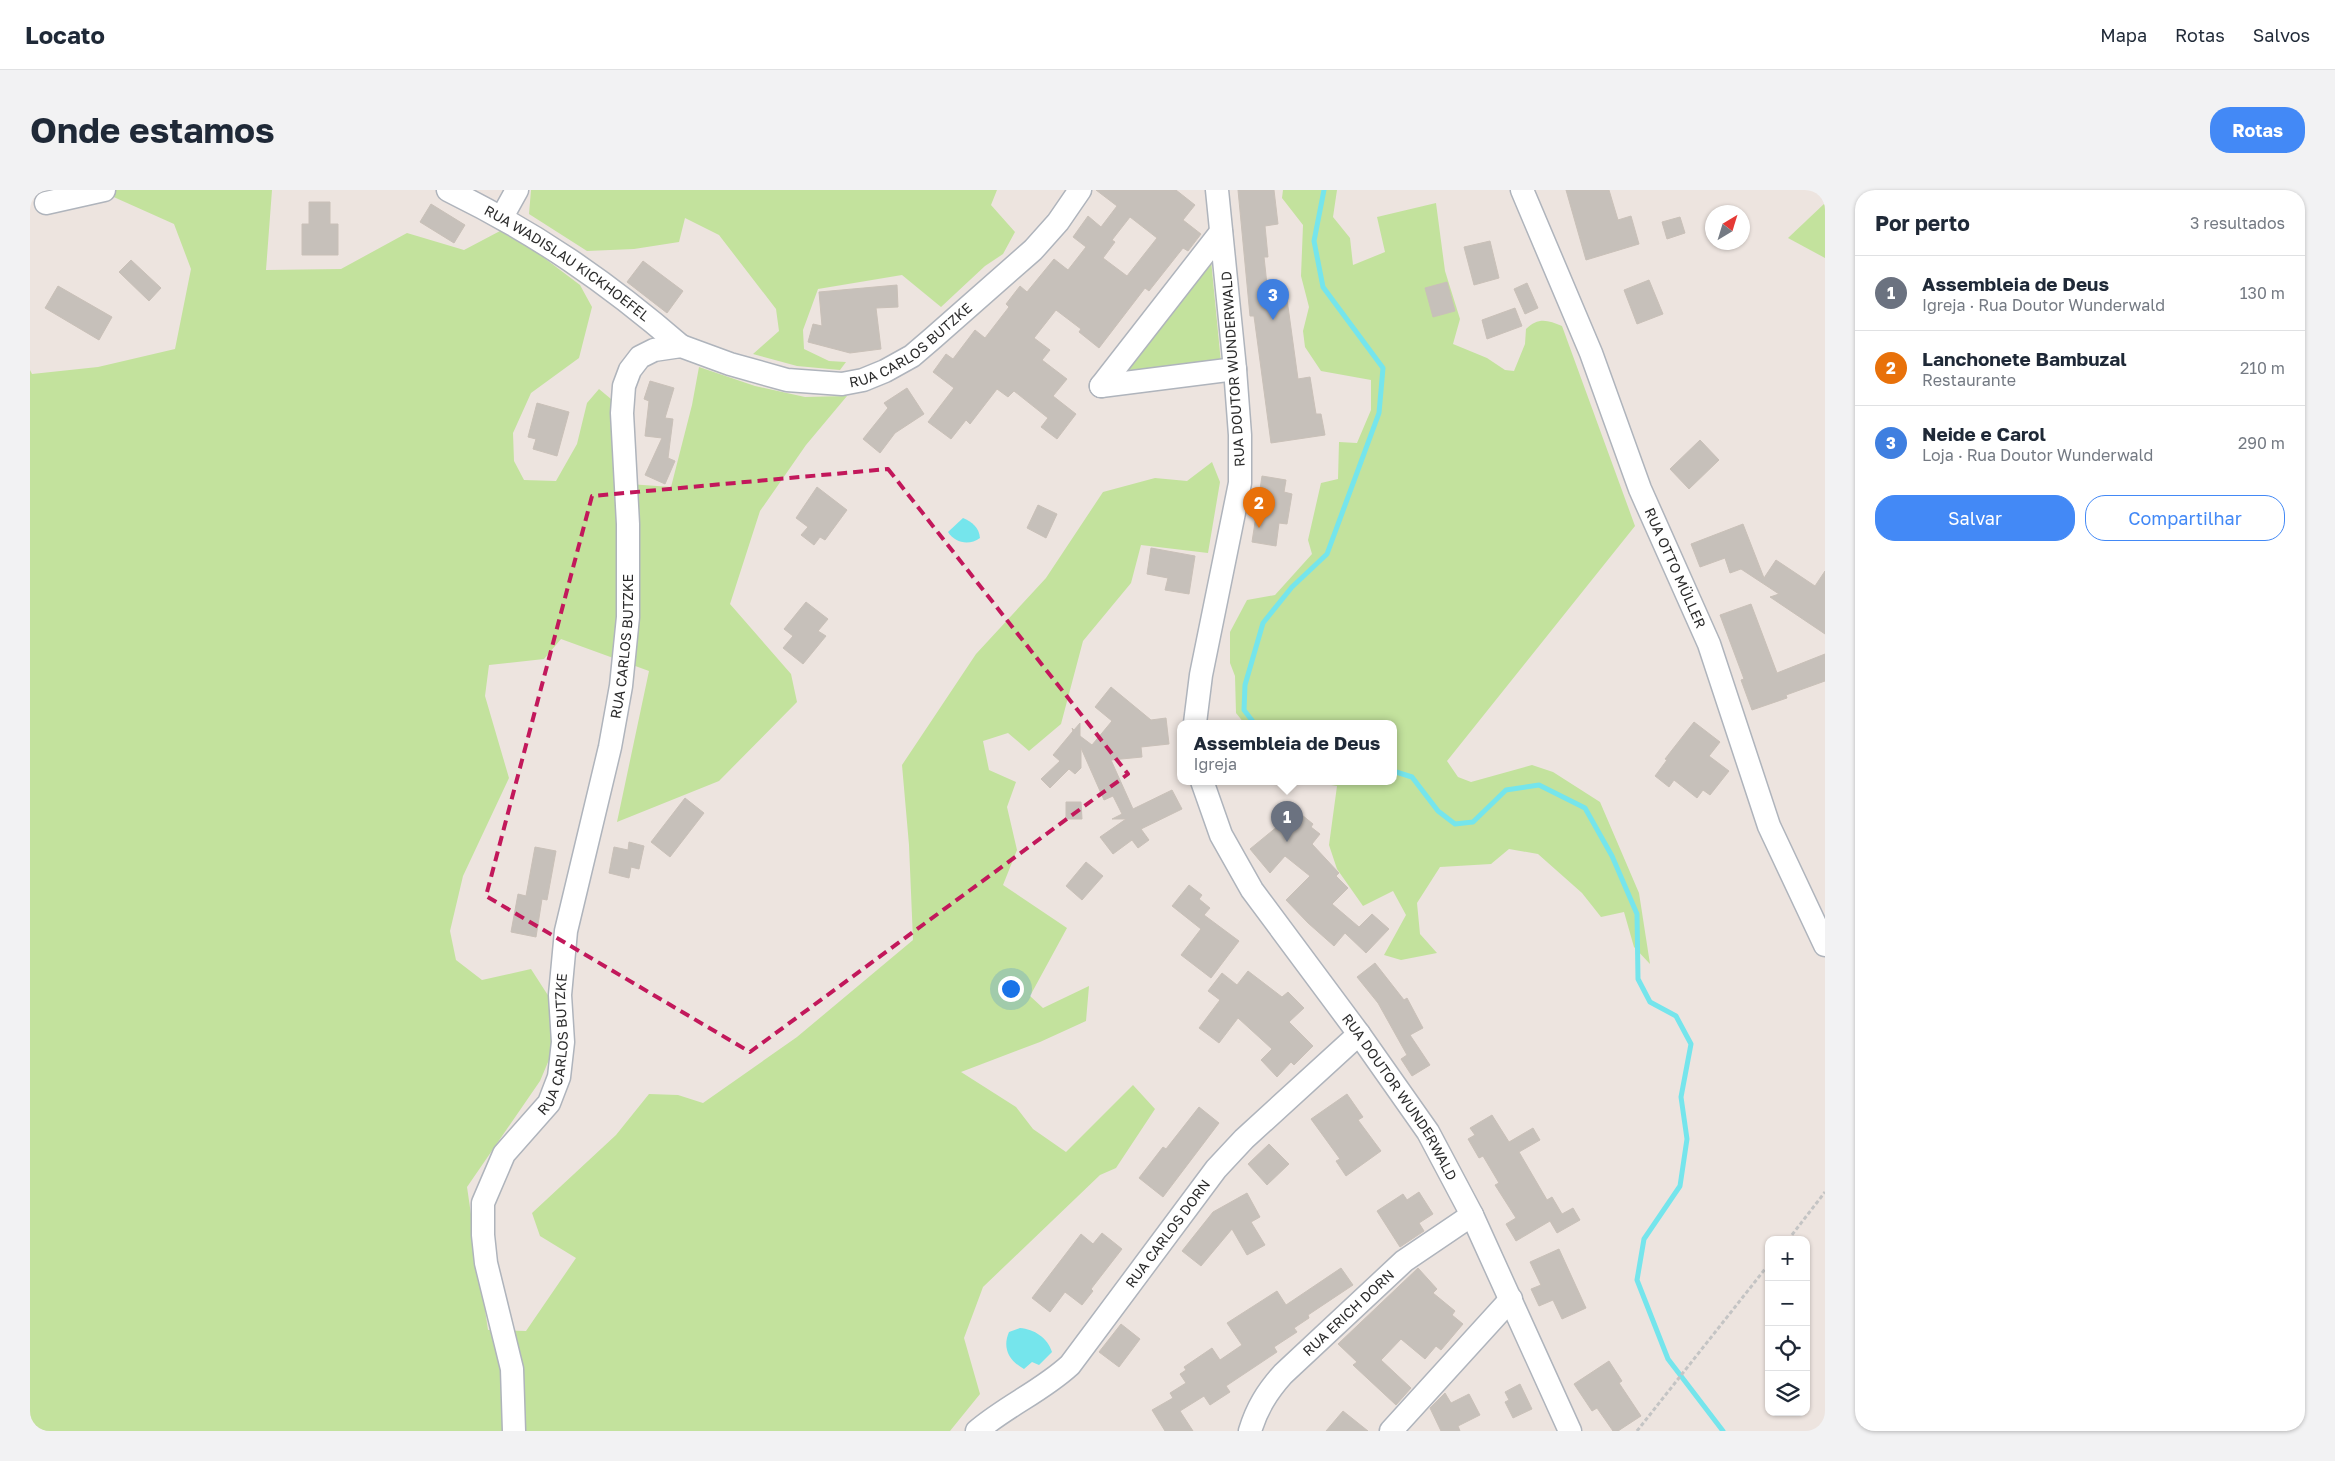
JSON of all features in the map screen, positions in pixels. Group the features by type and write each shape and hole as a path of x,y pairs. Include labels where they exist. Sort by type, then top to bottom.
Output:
{"street":[{"path":"46,203 104,190"},
{"name":"RUA WADISLAU KICKHOEFEL","path":"448,190 502,217 587,271 637,308 681,346"},
{"path":"502,217 517,190"},
{"name":"RUA CARLOS BUTZKE","path":"514,1431 512,1369 486,1263 482,1235 482,1203 504,1154 549,1103 559,1077 563,1042 560,995 566,931 610,747 621,686 628,617 628,524 622,413 624,386 630,370 640,357 654,350 681,346 730,364 787,380 842,384 863,380 886,371 912,356 1033,250 1058,222 1080,190"},
{"name":"RUA DOUTOR WUNDERWALD","path":"1195,720 1196,700 1240,483 1240,434 1218,190"},
{"name":"RUA OTTO MÜLLER","path":"1522,190 1587,344 1640,489 1709,644 1769,826 1825,945"},
{"path":"1221,232 1101,386 1235,369"},
{"name":"RUA DOUTOR WUNDERWALD","path":"1203,785 1212,816 1232,858 1252,890 1359,1034 1428,1132 1472,1215 1570,1431"},
{"name":"RUA CARLOS DORN","path":"977,1431 994,1416 1056,1378 1070,1365 1216,1169 1244,1139 1359,1034"},
{"name":"RUA ERICH DORN","path":"1250,1431 1264,1397 1283,1374 1404,1261 1472,1215"},
{"path":"1391,1431 1511,1299"}],"path":[{"path":"1791,1236 1825,1192"},
{"path":"1637,1431 1765,1269"}],"highlighted area":[{"path":"888,469 1128,774 750,1052 486,896 592,496"}],"green space":[{"path":"98,190 272,190 266,270 341,269 407,233 464,250 500,231 539,254 580,285 592,307 579,358 531,393 513,433 514,461 524,480 556,481 577,444 587,403 599,389 611,399 615,483 671,487 692,405 699,367 755,386 805,397 847,396 806,445 760,511 730,604 791,674 797,702 719,781 617,822 649,671 561,639 544,659 489,665 485,696 509,778 463,876 450,931 456,960 482,980 531,969 551,1000 554,1048 540,1081 467,1187 488,1330 526,1331 576,1258 540,1236 532,1213 616,1135 649,1094 678,1095 703,1103 797,1037 913,940 909,845 902,765 976,654 1046,578 1103,492 1155,478 1187,481 1212,462 1220,482 1208,553 1141,545 1131,583 1083,641 1061,724 1029,751 1008,733 983,741 989,770 1016,782 1007,807 1017,850 1003,885 1067,928 1030,996 1043,1008 1089,986 1086,1021 1040,1042 961,1072 1016,1107 1033,1129 1066,1152 1133,1085 1155,1109 1116,1168 1100,1175 983,1287 964,1338 980,1394 950,1431 30,1431 30,370 32,374 98,367 175,349 191,269 174,224"},
{"path":"531,190 997,190 991,205 1015,232 1003,254 985,266 941,307 902,275 818,289 803,330 804,349 829,361 846,362 840,370 797,366 753,354 779,331 776,309 719,235 685,218 679,242 634,249 587,251 529,214"},
{"path":"1283,190 1337,190 1333,217 1350,238 1353,265 1385,252 1377,217 1436,203 1445,271 1460,319 1453,344 1487,358 1505,370 1514,371 1525,344 1526,329 1530,325 1543,321 1562,326 1635,526 1447,761 1458,777 1471,782 1532,765 1553,772 1600,802 1639,893 1650,964 1634,947 1624,912 1601,917 1582,893 1538,854 1509,849 1491,864 1440,867 1417,903 1420,934 1437,953 1401,960 1384,955 1406,915 1393,891 1363,906 1337,869 1329,845 1337,786 1331,785 1397,785 1397,720 1242,720 1236,713 1235,676 1230,663 1230,632 1247,600 1275,595 1312,554 1308,540 1321,483 1338,479 1339,442 1357,443 1371,410 1371,380 1321,371 1305,347 1303,331 1309,307 1301,276 1303,225 1282,198"},
{"path":"1825,203 1825,258 1788,238"},
{"path":"1211,260 1221,363 1119,377"}],"water":[{"path":"963,518 975,525 980,538 967,543 958,541 951,536 948,532"},
{"path":"1020,1328 1040,1335 1050,1347 1052,1352 1039,1365 1032,1362 1024,1369 1014,1362 1008,1354 1006,1343 1009,1332"}],"building":[{"path":"1096,190 1176,190 1195,205 1183,220 1201,234 1188,251 1183,248 1149,291 1145,288 1099,348 1079,332 1081,329 1056,310 1034,338 1050,350 1042,360 1067,379 1053,396 1076,414 1057,439 1041,427 1048,418 1014,391 1008,397 997,389 970,424 966,420 951,439 928,422 954,388 933,372 946,354 953,359 975,330 985,338 1009,307 1006,304 1020,286 1027,292 1054,259 1068,270 1086,247 1073,237 1088,216 1101,227 1117,206","holes":["1130,217 1157,238 1127,276 1103,258 1115,242 1112,240"]},
{"path":"1238,190 1274,190 1278,224 1265,226 1268,257 1264,257 1268,294 1286,292 1298,379 1310,377 1316,414 1321,414 1325,435 1271,443 1254,316 1250,316"},
{"path":"1566,190 1609,190 1618,220 1631,216 1639,244 1586,260"},
{"path":"309,202 330,202 330,224 338,224 338,255 302,255 302,224 309,224"},
{"path":"431,204 465,225 454,243 420,222"},
{"path":"1680,217 1685,233 1667,239 1662,222"},
{"path":"1490,241 1499,278 1474,285 1464,247"},
{"path":"131,260 161,288 149,301 119,272"},
{"path":"643,261 683,291 667,313 627,282"},
{"path":"1649,280 1663,314 1637,324 1624,290"},
{"path":"1447,282 1455,311 1433,317 1425,288"},
{"path":"1527,283 1538,308 1525,314 1514,289"},
{"path":"897,285 898,307 876,308 881,349 850,353 808,342 813,324 822,326 819,292"},
{"path":"58,286 112,317 99,340 45,308"},
{"path":"1515,308 1522,326 1487,339 1482,320"},
{"path":"650,381 674,388 665,418 673,419 668,458 675,461 665,484 645,475 662,438 645,436 649,401 644,399"},
{"path":"907,388 924,414 895,433 880,453 863,439 888,408 884,403"},
{"path":"537,403 569,412 557,456 533,449 536,439 528,437"},
{"path":"1700,440 1719,460 1689,489 1670,469"},
{"path":"1262,476 1286,480 1284,492 1292,494 1287,524 1279,523 1276,546 1252,542"},
{"path":"817,487 847,510 825,540 820,537 814,545 801,535 808,527 796,518"},
{"path":"1038,505 1057,514 1046,538 1027,528"},
{"path":"1743,524 1764,578 1776,560 1815,586 1825,571 1825,634 1770,597 1779,594 1741,569 1730,573 1725,558 1700,567 1691,544"},
{"path":"1151,548 1195,556 1189,594 1165,590 1168,578 1147,574"},
{"path":"806,602 828,619 818,631 826,636 803,664 783,648 793,636 784,629"},
{"path":"1751,604 1777,673 1825,654 1825,681 1786,695 1787,698 1752,710 1741,680 1744,679 1720,615"},
{"path":"1111,687 1151,720 1166,718 1169,744 1141,747 1142,757 1111,760 1133,809 1172,790 1182,809 1141,829 1149,840 1138,848 1132,840 1113,854 1100,837 1126,819 1112,819 1122,814 1113,796 1104,800 1081,748 1081,768 1075,774 1069,769 1050,788 1041,779 1060,761 1053,755 1073,731 1072,728 1074,730 1080,723 1080,736 1092,745 1112,721 1095,707"},
{"path":"1694,722 1720,742 1709,756 1729,771 1710,795 1703,790 1697,798 1674,780 1669,787 1655,776 1667,760 1665,759"},
{"path":"685,798 704,813 670,857 651,842"},
{"path":"1066,802 1081,802 1082,819 1066,819"},
{"path":"1302,815 1313,824 1311,827 1320,834 1312,844 1339,873 1336,876 1348,888 1332,904 1359,927 1372,914 1389,929 1366,953 1345,933 1334,946 1286,900 1310,876 1285,856 1270,873 1250,849 1289,817 1296,823"},
{"path":"629,842 644,846 639,869 631,867 629,878 609,873 614,847 628,850"},
{"path":"535,847 556,851 547,900 542,899 536,937 511,932 518,894 526,896"},
{"path":"1086,862 1103,876 1082,900 1066,886"},
{"path":"1189,885 1202,895 1199,899 1210,908 1204,915 1239,941 1211,978 1181,955 1201,929 1172,906"},
{"path":"1375,963 1404,1000 1407,998 1423,1028 1410,1035 1430,1065 1412,1076 1401,1059 1407,1055 1378,1003 1357,977"},
{"path":"1248,971 1282,997 1288,992 1304,1008 1289,1022 1313,1046 1294,1065 1291,1062 1277,1077 1261,1060 1272,1049 1238,1018 1219,1043 1199,1028 1220,1000 1208,991 1222,973 1237,985"},
{"path":"1347,1094 1363,1117 1358,1120 1381,1151 1346,1176 1336,1161 1340,1159 1311,1119"},
{"path":"1199,1107 1219,1123 1163,1197 1139,1178 1163,1147 1166,1149"},
{"path":"1492,1115 1509,1142 1533,1128 1540,1140 1519,1152 1547,1200 1552,1197 1562,1214 1573,1208 1580,1220 1557,1233 1550,1221 1516,1241 1506,1224 1516,1218 1495,1185 1499,1183 1483,1156 1479,1158 1468,1139 1475,1135 1470,1128"},
{"path":"1269,1144 1289,1164 1267,1185 1248,1164"},
{"path":"1419,1192 1433,1214 1419,1223 1424,1231 1400,1247 1377,1211 1403,1194 1407,1200"},
{"path":"1247,1193 1260,1217 1251,1222 1265,1245 1247,1255 1232,1229 1201,1266 1182,1251 1213,1212"},
{"path":"1102,1233 1122,1249 1091,1289 1093,1291 1082,1305 1065,1292 1050,1312 1032,1298 1081,1234 1093,1244"},
{"path":"1559,1249 1586,1308 1562,1319 1553,1300 1539,1306 1531,1289 1541,1285 1530,1262"},
{"path":"1341,1268 1353,1285 1308,1315 1309,1318 1294,1328 1297,1332 1274,1347 1277,1352 1226,1386 1230,1392 1210,1405 1204,1396 1180,1411 1193,1431 1165,1431 1152,1410 1173,1398 1170,1393 1186,1383 1180,1374 1186,1370 1184,1367 1212,1348 1220,1360 1242,1345 1227,1323 1277,1291 1286,1305"},
{"path":"1418,1268 1437,1289 1433,1293 1455,1311 1452,1315 1463,1324 1441,1350 1436,1346 1425,1359 1401,1339 1381,1360 1411,1388 1396,1405 1353,1365 1357,1362 1338,1344"},
{"path":"1121,1324 1140,1339 1119,1367 1099,1352"},
{"path":"1609,1361 1622,1381 1619,1383 1641,1416 1618,1431 1613,1431 1597,1408 1592,1411 1574,1384"},
{"path":"1520,1384 1532,1409 1513,1418 1505,1402 1509,1400 1505,1392"},
{"path":"1445,1393 1451,1403 1469,1394 1480,1415 1458,1426 1460,1431 1441,1431 1430,1408"},
{"path":"1343,1411 1368,1431 1326,1431"}],"waterway":[{"path":"1252,720 1244,710 1245,685 1263,623 1292,587 1327,554 1379,413 1383,368 1323,287 1314,241 1324,190"},
{"path":"1397,772 1412,777 1438,811 1455,824 1473,822 1506,790 1539,785 1585,808 1612,856 1637,914 1638,979 1650,1002 1676,1016 1691,1044 1681,1097 1687,1139 1680,1186 1644,1239 1637,1280 1668,1359 1723,1431"}],"place":[{"name":"Neide e Carol","path":"1273,320"},
{"name":"Lanchonete Bambuzal","path":"1259,528"},
{"name":"Assembleia de Deus","path":"1287,842"}]}
